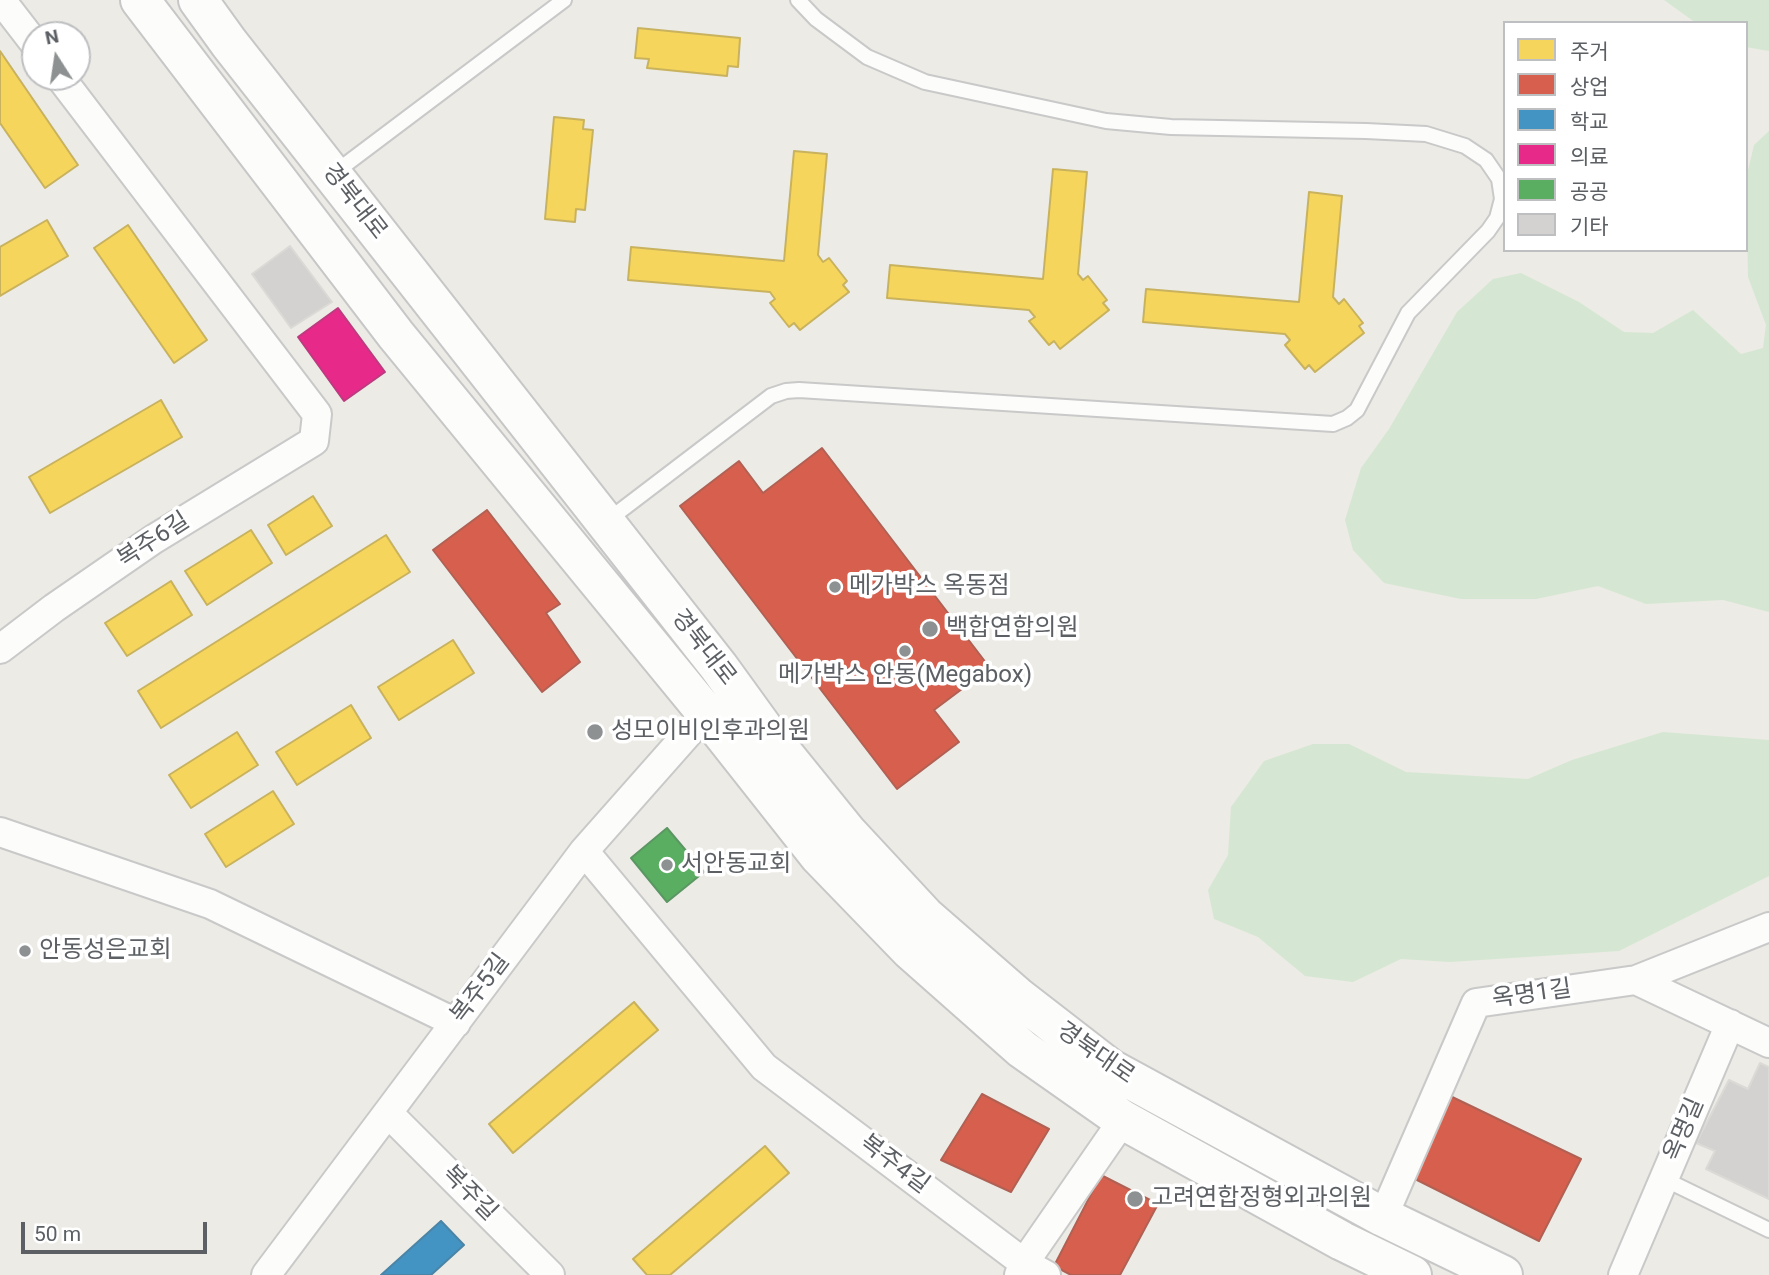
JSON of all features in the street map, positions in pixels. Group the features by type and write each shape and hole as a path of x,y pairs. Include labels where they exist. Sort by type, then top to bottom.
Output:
{"street":[{"path":"1,0 21,26"},
{"name":"경북대로","path":"140,0 396,335 706,713 819,856 910,950 1022,1049 1122,1120 1342,1241 1412,1275"},
{"name":"경북대로","path":"198,0 823,802 847,832 925,916 1018,997 1111,1069 1383,1217 1503,1275"},
{"name":"복주6길","path":"0,649 154,539 314,441 317,414 71,91"},
{"name":"복주5길","path":"266,1275 584,851 706,713"},
{"path":"0,832 210,904 456,1023"},
{"name":"복주4길","path":"584,851 764,1067 1030,1271 1122,1120"},
{"name":"옥명1길","path":"1383,1217 1476,1003 1636,980 1769,927"},
{"path":"1636,980 1769,1043"},
{"name":"옥명길","path":"1623,1275 1730,1024"},
{"name":"복주길","path":"388,1113 550,1275"}],"lane":[{"path":"332,175 564,0"},
{"path":"606,523 771,396 786,391 1333,424 1357,410 1408,313 1488,231 1497,218 1502,200 1499,178 1486,160 1465,146 1426,134 1171,127 1106,121 925,82 867,57 816,19 798,0"},
{"path":"1664,1179 1769,1230"}],"green space":[{"path":"1664,0 1769,0 1769,51 1748,47 1748,21 1693,21"},
{"path":"1769,131 1769,612 1723,600 1646,604 1598,586 1536,599 1461,599 1384,583 1353,550 1345,520 1361,468 1389,429 1457,312 1493,279 1521,273 1579,302 1624,332 1653,333 1693,310 1741,354 1763,348 1766,325 1748,277 1748,170 1754,145"},
{"path":"1663,732 1769,740 1769,876 1619,951 1450,962 1401,959 1353,982 1305,976 1258,937 1214,919 1208,890 1228,855 1231,807 1264,761 1313,744 1349,744 1406,772 1528,779 1572,760"}],"building: 주거":[{"path":"638,28 740,38 738,67 728,66 727,76 647,68 649,59 635,58"},
{"path":"0,51 21,82 21,91 27,91 78,165 45,188 0,123"},
{"path":"554,117 584,120 583,129 593,130 585,210 576,209 575,222 545,219"},
{"path":"794,151 827,154 818,255 823,262 829,258 847,281 843,285 849,292 800,330 794,323 789,327 770,303 775,299 770,292 628,280 631,247 784,261"},
{"path":"1053,169 1087,172 1078,274 1083,280 1088,276 1107,300 1103,303 1109,310 1060,349 1054,341 1049,345 1029,321 1035,317 1029,310 887,298 890,265 1043,279"},
{"path":"1309,192 1342,196 1333,297 1339,304 1344,299 1363,323 1359,326 1364,333 1315,372 1309,365 1305,369 1285,345 1290,340 1285,334 1143,322 1146,289 1299,302"},
{"path":"47,220 68,256 0,296 0,247"},
{"path":"128,225 207,340 174,363 94,248"},
{"path":"161,400 182,437 50,513 29,477"},
{"path":"313,496 332,526 286,555 268,525"},
{"path":"251,530 272,563 207,605 185,571"},
{"path":"386,535 410,572 161,728 138,691"},
{"path":"171,581 192,615 127,656 105,623"},
{"path":"453,640 474,673 399,720 378,687"},
{"path":"351,705 371,738 297,785 276,752"},
{"path":"237,732 258,765 191,808 169,775"},
{"path":"273,791 294,824 226,867 205,834"},
{"path":"634,1002 658,1030 513,1153 489,1124"},
{"path":"765,1146 789,1173 670,1275 647,1275 633,1259"}],"building: 상업":[{"name":"메가박스 옥동점","path":"822,448 990,668 934,710 959,742 897,789 680,506 739,461 763,493"},
{"path":"487,510 560,604 546,613 580,662 542,692 433,550"},
{"path":"982,1094 1049,1129 1011,1192 941,1160"},
{"path":"1446,1094 1581,1159 1539,1241 1409,1176"},
{"path":"1101,1175 1158,1204 1120,1275 1071,1275 1054,1266"}],"building: 학교":[{"path":"441,1221 464,1245 431,1275 381,1275"}],"building: 의료":[{"path":"338,308 385,372 344,401 298,337"}],"building: 공공":[{"name":"서안동교회","path":"667,828 704,872 667,902 631,858"}],"building: 기타":[{"path":"290,246 332,302 291,328 252,274"},
{"path":"1760,1063 1769,1067 1769,1199 1706,1169 1715,1151 1696,1143 1729,1080 1748,1089"}],"place":[{"name":"메가박스 옥동점","path":"835,587"},
{"name":"백합연합의원","path":"930,629"},
{"name":"메가박스 안동(Megabox)","path":"905,651"},
{"name":"성모이비인후과의원","path":"595,732"},
{"name":"서안동교회","path":"667,865"},
{"name":"안동성은교회","path":"25,951"},
{"name":"고려연합정형외과의원","path":"1135,1199"}]}
